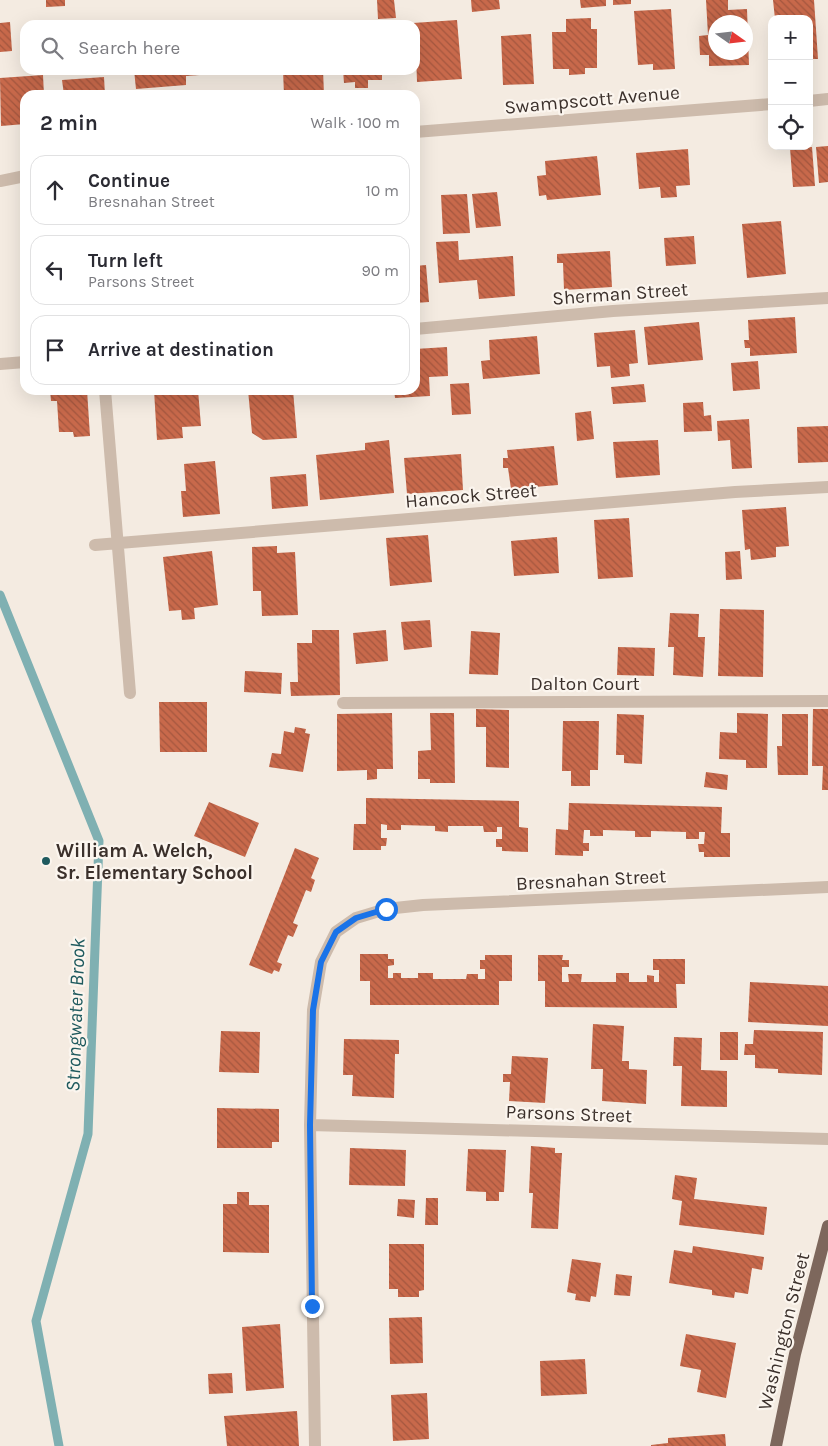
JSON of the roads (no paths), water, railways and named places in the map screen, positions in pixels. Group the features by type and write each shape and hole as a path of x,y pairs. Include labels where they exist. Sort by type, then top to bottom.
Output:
{"main road":[{"name":"Washington Street","path":"776,1446 795,1354 828,1226"}],"street":[{"path":"813,101 828,99"},
{"name":"Swampscott Avenue","path":"420,132 768,104"},
{"path":"0,181 20,177"},
{"name":"Sherman Street","path":"420,329 613,311 828,298"},
{"path":"0,364 20,362"},
{"path":"105,395 130,693"},
{"name":"Hancock Street","path":"96,545 725,493 828,487"},
{"name":"Dalton Court","path":"343,703 828,701"},
{"name":"Bresnahan Street","path":"310,1125 313,1010 321,962 336,932 356,918 386,909 423,905 828,887"},
{"path":"310,1125 315,1446"},
{"name":"Parsons Street","path":"310,1125 828,1139"}],"waterway":[{"name":"Strongwater Brook","path":"0,595 99,841 88,1134 36,1321 59,1446"}],"place":[{"name":"William A. Welch, Sr. Elementary School","path":"46,861"}]}
